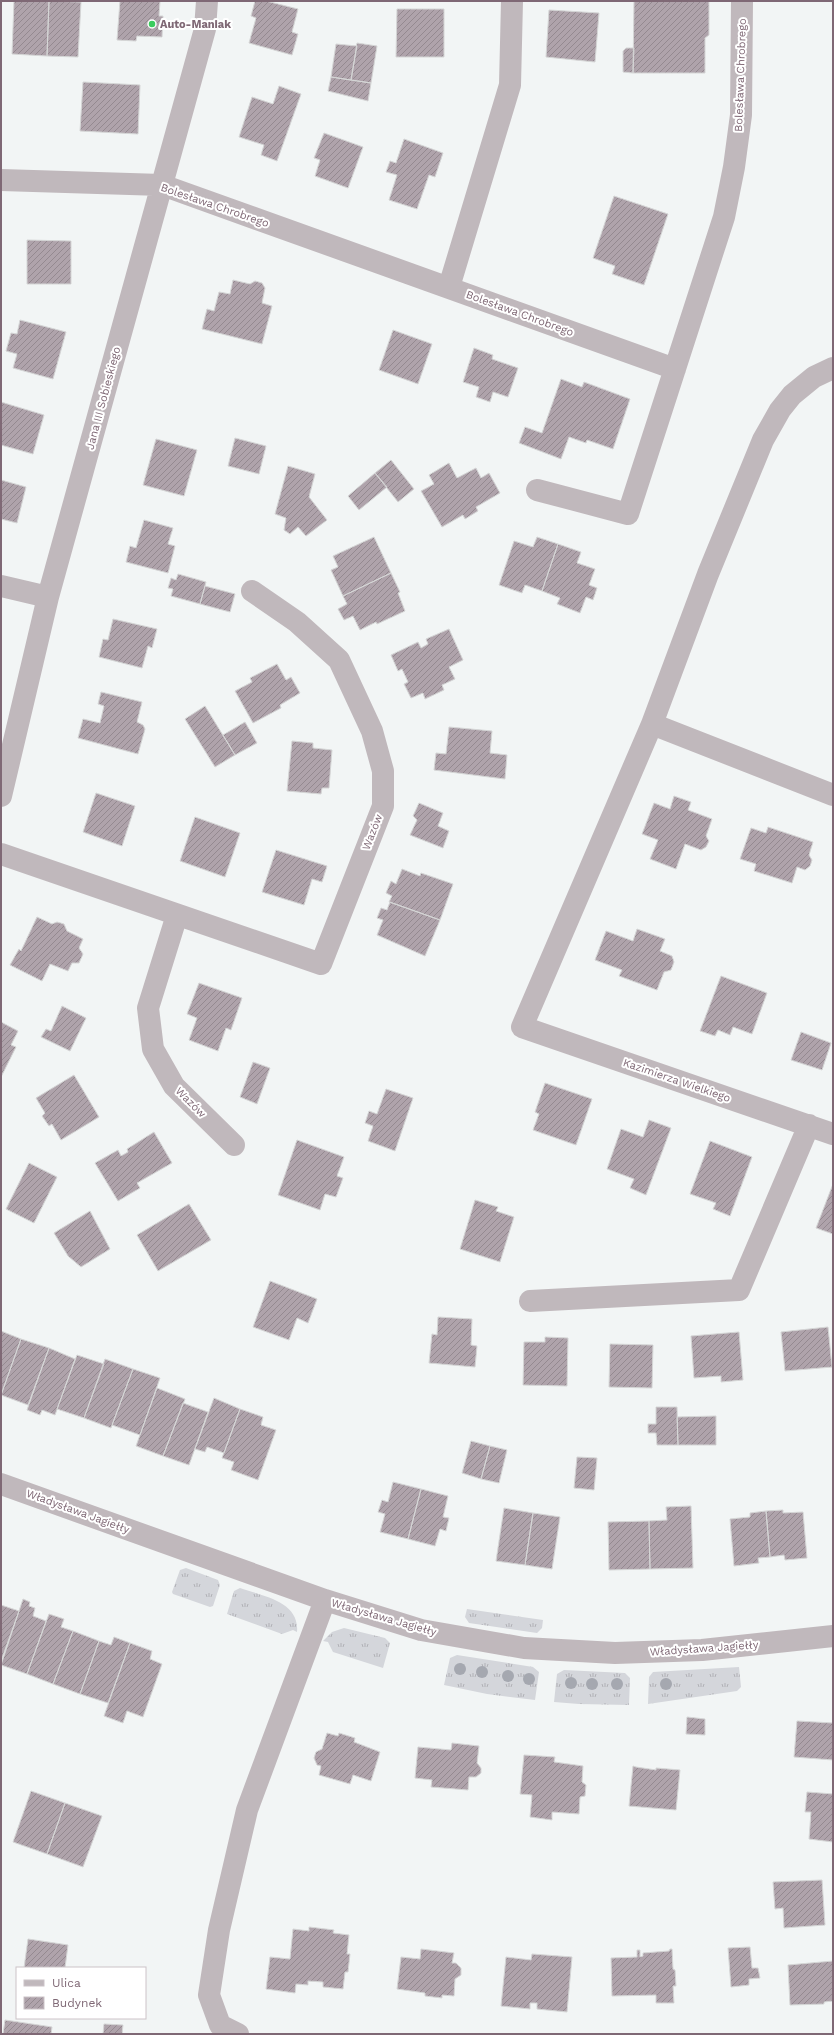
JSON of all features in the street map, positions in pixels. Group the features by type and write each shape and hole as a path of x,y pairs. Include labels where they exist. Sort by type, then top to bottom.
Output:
{"street":[{"name":"Jana III Sobieskiego","path":"1,796 48,597 205,29 207,1"},
{"path":"449,287 510,85 512,1"},
{"name":"Bolesława Chrobrego","path":"1,180 162,185 675,369 724,217 734,167 741,115 742,1"},
{"path":"833,368 814,377 792,395 780,410 763,440 708,574 652,724 833,794"},
{"path":"537,490 628,514 675,369"},
{"path":"1,586 48,597"},
{"name":"Wazów","path":"1,854 321,964 383,806 383,771 372,731 339,660 297,622 252,591"},
{"name":"Kazimierza Wielkiego","path":"652,724 522,1027 833,1134"},
{"name":"Wazów","path":"177,915 148,1008 153,1050 174,1086 234,1145"},
{"path":"530,1301 739,1290 808,1125"},
{"name":"Władysława Jagiełły","path":"1,1484 325,1600 421,1630 524,1648 616,1654 702,1650 833,1636"},
{"path":"238,2034 220,2025 209,1995 220,1930 247,1810 325,1600"}],"green space":[{"path":"186,1568 218,1580 220,1585 213,1606 210,1607 173,1594 172,1592 180,1570"},
{"path":"240,1588 278,1601 286,1607 292,1613 296,1622 297,1632 293,1630 282,1634 227,1614 234,1591"},
{"path":"467,1609 543,1620 542,1628 537,1633 469,1623 465,1617"},
{"path":"344,1628 385,1638 390,1643 383,1668 333,1652 328,1642 323,1641 332,1632"},
{"path":"457,1655 533,1667 539,1672 535,1700 487,1694 444,1685 450,1658"},
{"path":"739,1667 741,1687 737,1691 648,1704 649,1677 653,1672"},
{"path":"564,1670 625,1673 630,1678 629,1705 554,1702 557,1674"}],"building":[{"path":"14,1 49,1 47,56 12,54"},
{"path":"49,1 81,2 78,57 47,56"},
{"path":"120,1 160,1 159,16 163,16 162,37 137,36 136,41 117,40"},
{"path":"255,1 266,1 298,9 292,32 298,34 292,55 249,43 256,18 251,16"},
{"path":"634,1 709,1 709,35 705,38 705,73 633,73"},
{"path":"397,9 444,9 444,57 396,57"},
{"path":"549,10 599,13 595,62 546,57"},
{"path":"357,43 377,46 371,83 351,80"},
{"path":"336,44 357,46 351,80 331,77"},
{"path":"626,48 634,48 633,73 623,72 623,51"},
{"path":"331,77 371,83 368,101 328,91"},
{"path":"83,82 140,85 138,134 80,131"},
{"path":"279,86 301,94 277,161 261,155 264,145 239,137 252,97 273,104"},
{"path":"324,133 363,147 348,188 315,176 320,160 314,158"},
{"path":"404,139 443,153 435,177 429,175 417,209 389,200 397,175 386,172 390,161 396,163"},
{"path":"614,196 668,214 644,285 612,274 615,266 593,258"},
{"path":"27,240 71,241 71,284 27,284"},
{"path":"233,280 250,284 255,281 262,283 265,288 262,303 272,306 262,344 202,329 207,309 214,311 219,292 230,294"},
{"path":"20,320 66,332 53,379 13,368 17,354 6,351 11,333 17,334"},
{"path":"393,330 432,344 418,384 379,370"},
{"path":"474,348 493,355 492,359 518,368 508,397 493,392 490,402 476,397 479,387 463,382"},
{"path":"561,379 582,387 584,382 630,399 613,449 587,440 586,443 569,437 561,459 519,443 525,427 542,433"},
{"path":"1,402 44,415 33,454 1,445"},
{"path":"235,438 266,446 259,474 228,466"},
{"path":"156,439 197,450 184,496 143,485"},
{"path":"391,460 414,489 398,502 375,473"},
{"path":"449,463 457,478 476,468 481,478 489,473 500,493 476,507 478,511 465,519 463,515 442,527 421,491 434,484 429,475"},
{"path":"288,466 315,474 309,497 327,520 306,536 298,527 290,534 284,530 286,518 275,514"},
{"path":"375,473 387,487 359,510 348,496"},
{"path":"1,480 26,487 17,523 1,519"},
{"path":"144,520 173,528 168,544 175,546 168,573 126,562 130,546 136,548"},
{"path":"374,537 391,573 343,596 331,570 338,567 333,556"},
{"path":"537,537 558,544 542,591 525,585 522,593 499,585 514,541 533,547"},
{"path":"558,544 581,552 577,563 595,569 589,585 597,588 593,600 586,597 580,613 557,604 560,598 542,591"},
{"path":"391,573 400,592 398,593 405,611 360,630 353,616 344,620 338,609 347,604 343,596"},
{"path":"178,574 206,582 200,604 171,596 173,589 168,588 171,578 176,580"},
{"path":"205,586 235,594 230,612 200,604"},
{"path":"113,619 157,629 152,648 148,646 142,668 99,657 103,639 108,640"},
{"path":"449,629 463,660 449,667 455,679 442,685 444,690 425,699 423,693 411,698 404,684 408,682 402,669 398,671 391,655 418,642 421,648 428,644 426,639"},
{"path":"277,664 286,680 291,677 300,693 280,705 281,708 253,723 235,691 252,682 250,678"},
{"path":"101,692 142,702 137,722 143,725 145,729 138,754 78,738 83,719 100,723 104,706 98,704"},
{"path":"205,706 235,755 215,767 185,719"},
{"path":"245,722 257,743 235,755 223,735"},
{"path":"449,727 492,731 490,753 507,755 505,779 434,770 436,753 446,754"},
{"path":"292,741 313,743 313,748 332,750 329,788 322,788 321,794 287,791"},
{"path":"96,793 135,806 122,846 83,832"},
{"path":"674,796 691,802 688,810 712,819 706,836 709,841 706,847 701,850 685,844 676,869 650,859 658,840 642,834 654,803 670,809"},
{"path":"419,803 443,813 438,826 449,831 443,848 410,835 417,820 413,816"},
{"path":"195,817 240,833 225,877 180,861"},
{"path":"768,827 813,842 809,855 812,860 810,866 805,870 797,867 792,883 754,871 756,864 740,859 751,828 766,833"},
{"path":"276,850 327,866 322,882 312,879 304,905 262,892"},
{"path":"402,869 420,876 421,873 453,884 440,920 389,902 392,896 386,893 391,881 396,884"},
{"path":"390,902 440,920 425,956 377,935 383,920 377,918 381,908 387,910"},
{"path":"37,917 52,924 57,922 64,924 67,931 83,939 79,948 83,954 79,963 72,963 68,971 50,964 42,981 10,965 19,949 21,951"},
{"path":"637,929 665,939 660,951 672,956 674,962 671,970 664,972 657,990 619,976 622,970 595,960 606,931 633,941"},
{"path":"721,976 767,993 752,1034 733,1027 730,1035 718,1030 715,1036 700,1031"},
{"path":"199,983 242,998 231,1030 226,1028 218,1051 189,1040 197,1018 187,1014"},
{"path":"62,1006 86,1018 70,1051 41,1037 46,1029 51,1031"},
{"path":"1,1022 18,1031 11,1045 16,1047 1,1077"},
{"path":"801,1032 831,1043 822,1070 791,1060"},
{"path":"253,1062 270,1068 257,1104 240,1097"},
{"path":"74,1075 99,1117 61,1140 52,1124 49,1126 42,1116 45,1113 36,1098"},
{"path":"545,1083 592,1099 576,1145 533,1130 539,1114 535,1112"},
{"path":"386,1089 413,1098 395,1151 368,1141 373,1126 365,1123 369,1111 377,1114"},
{"path":"649,1120 671,1128 646,1195 630,1188 634,1179 607,1169 621,1129 643,1137"},
{"path":"154,1132 172,1163 137,1183 140,1188 118,1201 95,1163 118,1150 121,1156 128,1152 127,1149"},
{"path":"297,1140 344,1157 337,1176 343,1178 336,1197 325,1194 320,1210 278,1195"},
{"path":"710,1141 752,1157 730,1216 713,1209 716,1203 690,1194"},
{"path":"29,1163 57,1177 34,1223 6,1209"},
{"path":"833,1184 833,1234 816,1228"},
{"path":"475,1200 498,1207 496,1211 514,1217 500,1262 460,1249"},
{"path":"189,1204 211,1240 158,1271 137,1235"},
{"path":"90,1211 110,1249 81,1267 68,1256 54,1233"},
{"path":"270,1281 317,1299 308,1323 297,1318 289,1340 253,1327"},
{"path":"438,1317 472,1319 471,1345 477,1346 475,1367 429,1363 432,1334 437,1335"},
{"path":"828,1327 832,1367 785,1371 781,1332"},
{"path":"1,1331 21,1339 1,1395"},
{"path":"739,1332 743,1380 721,1382 721,1376 694,1378 691,1336"},
{"path":"545,1337 568,1338 567,1386 523,1385 524,1342 545,1342"},
{"path":"21,1339 49,1348 28,1405 1,1395"},
{"path":"610,1344 653,1345 652,1388 609,1387"},
{"path":"49,1348 75,1359 55,1415 42,1410 40,1415 27,1410"},
{"path":"77,1355 104,1364 84,1418 57,1409"},
{"path":"105,1359 133,1369 111,1428 84,1418"},
{"path":"133,1369 160,1378 140,1435 112,1425"},
{"path":"157,1388 185,1399 163,1456 136,1446"},
{"path":"214,1398 240,1409 224,1453 207,1447 205,1452 195,1449"},
{"path":"183,1403 208,1412 189,1465 163,1456"},
{"path":"656,1407 677,1407 678,1445 657,1445 656,1433 648,1433 648,1424 656,1424"},
{"path":"240,1409 263,1417 261,1425 276,1430 258,1480 231,1470 234,1462 222,1458"},
{"path":"716,1416 716,1445 678,1445 677,1417"},
{"path":"471,1441 490,1446 481,1479 462,1473"},
{"path":"490,1446 507,1450 499,1483 481,1479"},
{"path":"577,1457 597,1458 594,1490 574,1488"},
{"path":"393,1482 421,1489 408,1539 380,1532 385,1514 378,1512 382,1500 388,1502"},
{"path":"421,1489 448,1496 443,1517 449,1518 446,1531 440,1529 435,1546 408,1539"},
{"path":"691,1506 693,1568 650,1569 649,1521 667,1520 666,1507"},
{"path":"504,1508 533,1513 525,1565 496,1561"},
{"path":"783,1510 783,1513 803,1512 807,1558 785,1560 784,1555 770,1557 766,1511"},
{"path":"766,1511 770,1557 758,1558 759,1563 734,1566 730,1519 750,1517 750,1513"},
{"path":"533,1513 560,1517 552,1569 525,1565"},
{"path":"649,1521 650,1569 609,1570 608,1522"},
{"path":"23,1599 30,1602 29,1606 35,1608 33,1616 46,1621 27,1674 1,1665"},
{"path":"1,1605 19,1611 1,1661"},
{"path":"49,1614 64,1619 61,1627 73,1631 53,1684 27,1674"},
{"path":"73,1631 99,1641 80,1694 53,1684"},
{"path":"114,1637 130,1643 108,1703 80,1694 99,1641 111,1645"},
{"path":"130,1643 152,1651 150,1659 162,1664 143,1717 127,1711 123,1723 104,1716"},
{"path":"687,1717 705,1719 705,1735 686,1734"},
{"path":"797,1721 833,1723 833,1760 794,1757"},
{"path":"327,1733 338,1736 339,1733 355,1738 354,1742 380,1752 371,1781 353,1775 350,1784 319,1775 321,1766 317,1765 314,1758 316,1752 322,1749"},
{"path":"452,1743 479,1746 477,1763 481,1768 481,1773 476,1777 469,1777 468,1790 431,1787 432,1780 415,1778 418,1747 451,1750"},
{"path":"524,1755 555,1757 554,1762 583,1766 582,1782 586,1785 585,1796 580,1797 579,1814 552,1812 552,1820 530,1817 532,1795 520,1794"},
{"path":"633,1766 656,1770 656,1768 680,1770 676,1810 629,1806"},
{"path":"31,1791 65,1803 47,1854 13,1842"},
{"path":"807,1792 833,1794 833,1842 809,1839 811,1812 805,1812"},
{"path":"65,1803 102,1816 83,1867 47,1854"},
{"path":"822,1880 825,1925 784,1928 783,1908 775,1909 773,1882"},
{"path":"309,1927 334,1930 333,1933 349,1935 347,1954 350,1954 348,1972 345,1972 343,1989 323,1987 323,1982 308,1981 308,1985 296,1984 295,1993 266,1989 270,1957 290,1959 293,1929 309,1931"},
{"path":"28,1939 68,1945 65,1967 24,1967"},
{"path":"750,1947 752,1968 758,1968 760,1978 749,1979 749,1985 731,1987 728,1948"},
{"path":"421,1949 454,1953 452,1963 456,1963 461,1968 461,1975 455,1979 454,1996 442,1995 442,1998 425,1996 425,1993 397,1989 401,1957 420,1959"},
{"path":"672,1949 673,1969 675,1970 676,1986 673,1986 674,2003 656,2003 656,1995 612,1996 611,1958 637,1957 637,1950 640,1950 640,1957 643,1956 643,1953 669,1951"},
{"path":"532,1954 572,1957 567,2012 537,2009 537,2003 530,2003 530,2009 501,2006 506,1957 531,1960"},
{"path":"833,1961 833,2001 824,2002 824,2004 790,2005 788,1965"},
{"path":"5,2020 52,2027 51,2034 3,2034"},
{"path":"104,2024 123,2025 122,2034 103,2034"}],"place":[{"name":"Auto-Maniak","path":"152,24"}]}
